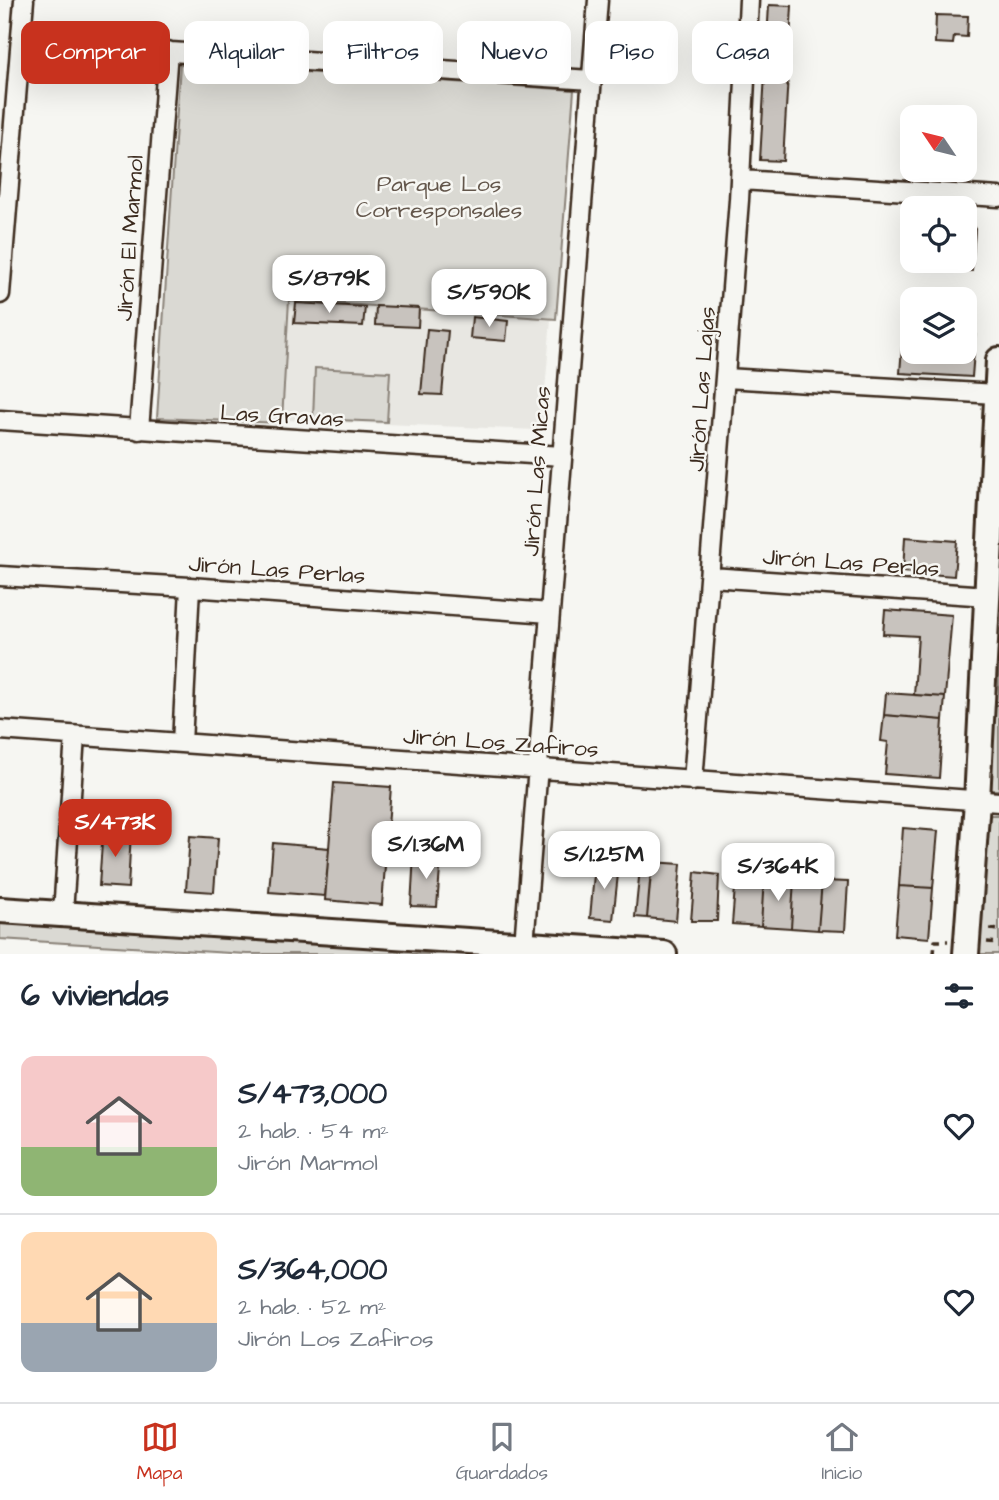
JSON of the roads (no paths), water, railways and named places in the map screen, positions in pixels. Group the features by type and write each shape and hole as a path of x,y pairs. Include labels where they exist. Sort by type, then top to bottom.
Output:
{"main road":[{"path":"966,954 988,801 988,596 999,360"},
{"path":"0,910 664,954"}],"street":[{"path":"23,21 24,0"},
{"name":"Jirón Las Micas","path":"596,21 598,0"},
{"name":"Jirón Las Lajas","path":"693,781 741,180 749,0"},
{"path":"170,51 585,80"},
{"path":"0,294 3,233 21,52"},
{"name":"Jirón El Marmol","path":"139,429 165,84"},
{"name":"Jirón Las Micas","path":"524,945 591,84"},
{"path":"741,180 999,197"},
{"path":"726,378 996,394"},
{"name":"Las Gravas","path":"0,420 562,456"},
{"name":"Jirón Las Perlas","path":"0,576 550,613"},
{"name":"Jirón Las Perlas","path":"711,578 988,596"},
{"path":"182,743 190,587"},
{"name":"Jirón Los Zafiros","path":"0,730 988,801"},
{"path":"63,913 75,736"}],"park label":[{"name":"Parque Los Corresponsales","path":"439,196"}]}
